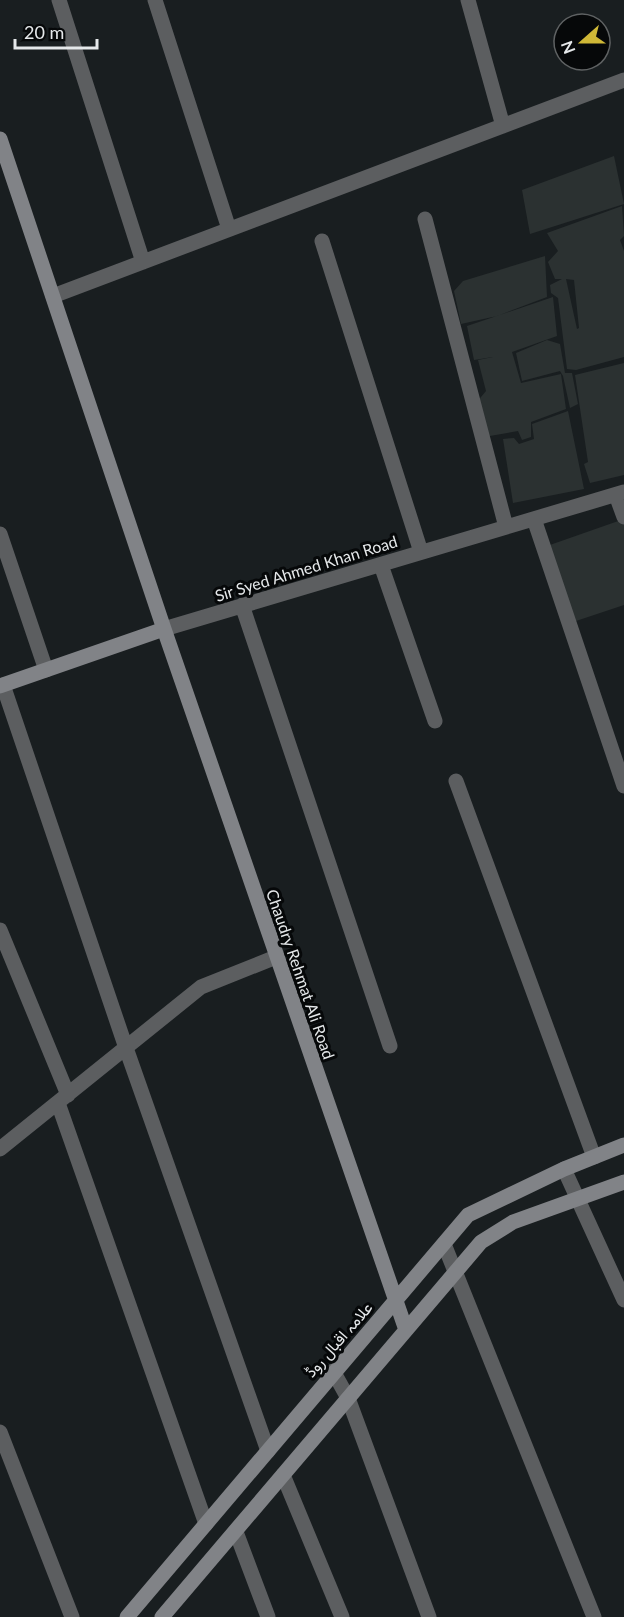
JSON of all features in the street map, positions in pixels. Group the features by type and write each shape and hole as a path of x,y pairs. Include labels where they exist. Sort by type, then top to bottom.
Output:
{"street":[{"path":"59,0 142,262"},
{"path":"154,0 229,230"},
{"path":"468,0 503,126"},
{"path":"53,296 624,80"},
{"name":"Chaudry Rehmat Ali Road","path":"0,139 164,629 394,1302 406,1330"},
{"path":"425,219 506,527"},
{"path":"322,241 421,552"},
{"path":"620,493 624,517"},
{"name":"Sir Syed Ahmed Khan Road","path":"2,686 164,629 620,493"},
{"path":"534,519 624,786"},
{"path":"0,534 46,670"},
{"path":"381,565 435,721"},
{"path":"242,605 390,1046"},
{"path":"2,686 268,1451"},
{"path":"456,781 594,1157"},
{"path":"0,930 63,1099 206,1524"},
{"path":"0,1149 201,987 276,957"},
{"name":"علامہ اقبال روڈ","path":"126,1617 468,1215 564,1169 624,1145"},
{"path":"564,1169 580,1199 624,1300"},
{"path":"162,1617 481,1242 513,1222 624,1182"},
{"path":"444,1244 594,1617"},
{"path":"333,1371 348,1398 429,1617"},
{"path":"0,1432 72,1617"},
{"path":"283,1475 342,1617"},
{"path":"236,1532 268,1617"}],"building":[{"path":"614,156 624,204 530,234 522,190"},
{"path":"622,206 624,236 620,240 624,251 624,357 576,370 567,369 558,298 551,293 550,285 562,279 555,279 548,262 558,251 547,233","holes":["566,279 574,280 579,328 577,329"]},
{"path":"545,256 547,297 497,316 461,324 454,291 463,281"},
{"path":"553,297 557,336 512,352 521,383 561,374 566,409 531,422 531,437 522,440 518,431 484,437 476,403 486,391 478,360 493,357 474,360 467,326"},
{"path":"547,340 560,344 565,373 572,373 578,404 570,408 560,371 522,381 516,353"},
{"path":"624,363 624,475 590,483 584,464 588,462 575,375"},
{"path":"568,411 584,489 513,503 503,439 514,438 519,444 534,439 532,424"},
{"path":"624,519 624,605 573,622 547,546"}]}
